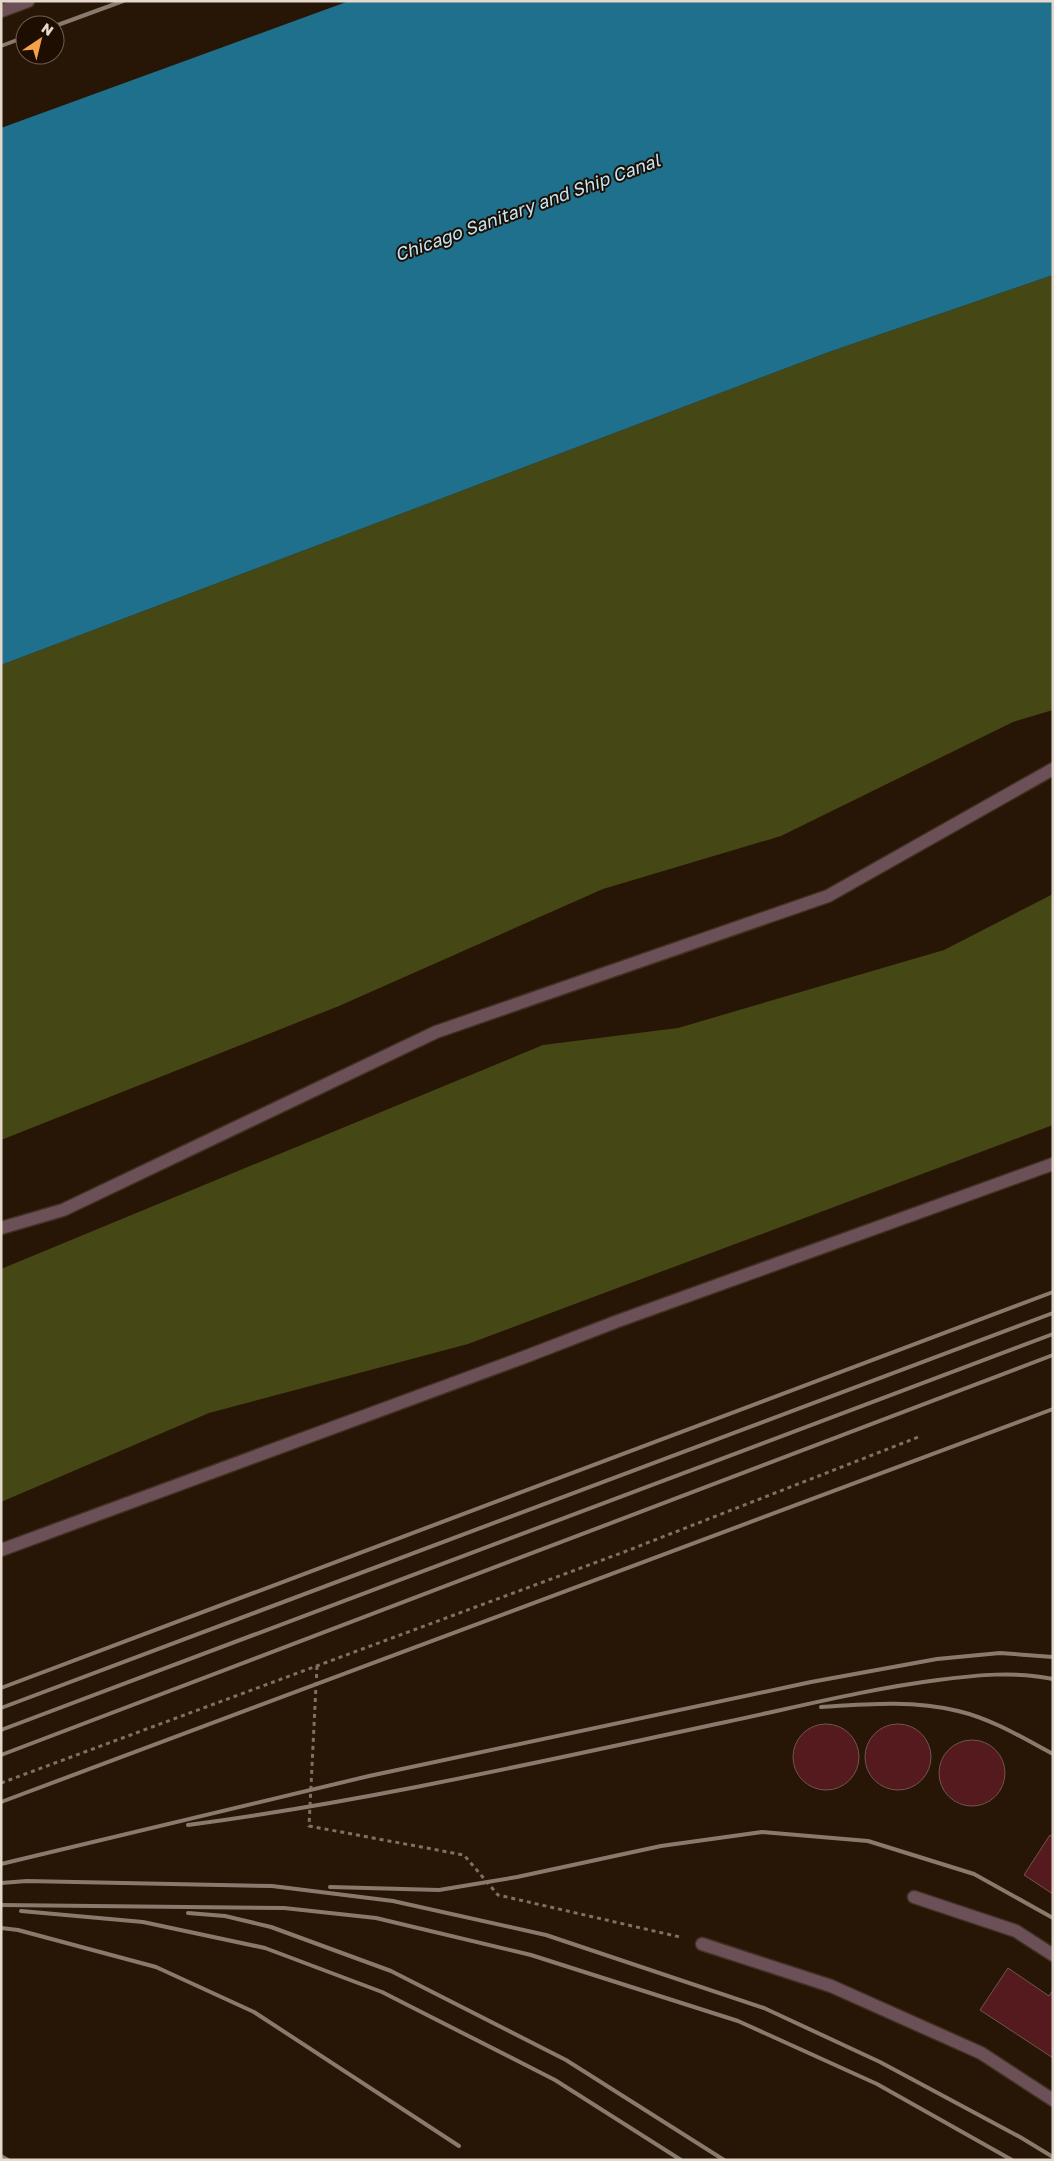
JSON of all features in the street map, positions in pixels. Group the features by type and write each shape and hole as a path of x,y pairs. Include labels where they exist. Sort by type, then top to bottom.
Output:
{"lane":[{"path":"1,11 28,1"},
{"path":"1,1228 64,1210 436,1032 828,896 1053,769"},
{"path":"1,1550 513,1362 618,1321 1053,1164"},
{"path":"914,1897 1016,1931 1053,1955"},
{"path":"702,1944 831,1986 981,2053 1053,2100"}],"path":[{"path":"1,1783 624,1552 921,1436"},
{"path":"317,1666 309,1826 464,1855 498,1895 669,1934 702,1944"}],"shaded area":[{"path":"1053,275 1053,710 1013,722 781,836 603,889 339,1006 1,1140 1,665 829,352"},
{"path":"1053,894 1053,1125 468,1344 209,1413 1,1502 1,1269 543,1045 678,1028 944,950"}],"water":[{"name":"Chicago Sanitary and Ship Canal","path":"349,1 1053,1 1053,275 829,352 1,665 1,128"}],"building":[{"path":"826,1724 839,1726 854,1739 857,1744 859,1757 857,1770 844,1785 839,1788 826,1790 813,1788 798,1775 795,1770 793,1757 795,1744 808,1729 813,1726"},
{"path":"898,1724 911,1726 921,1734 929,1744 931,1757 929,1770 921,1780 911,1788 898,1790 885,1788 875,1780 867,1770 865,1757 867,1744 875,1734 885,1726"},
{"path":"972,1740 985,1742 1000,1755 1003,1760 1005,1773 1003,1786 990,1801 985,1804 972,1806 959,1804 944,1791 941,1786 939,1773 941,1760 954,1745 959,1742"},
{"path":"1050,1835 1053,1837 1053,1894 1024,1875"},
{"path":"1008,1968 1049,1996 1053,1990 1053,2058 980,2010"}],"railway":[{"path":"65,22 123,1"},
{"path":"1,46 15,41"},
{"path":"1,1688 1053,1292"},
{"path":"1,1708 1053,1313"},
{"path":"1,1730 1053,1334"},
{"path":"1,1755 1053,1355"},
{"path":"1,1802 1053,1409"},
{"path":"1,1864 369,1776 811,1682 937,1659 1000,1653 1053,1657"},
{"path":"188,1825 391,1792 885,1688 996,1675 1024,1675 1053,1679"},
{"path":"821,1707 907,1704 958,1711 983,1719 1053,1754"},
{"path":"330,1887 439,1890 517,1877 661,1846 762,1832 868,1841 974,1874 1053,1918"},
{"path":"1,1883 27,1881 272,1886 393,1901 546,1935 764,2008 880,2062 1020,2137 1053,2157"},
{"path":"1,1905 284,1908 376,1918 531,1955 738,2021 877,2084 1012,2160"},
{"path":"21,1911 143,1922 265,1948 382,1992 555,2080 681,2160"},
{"path":"188,1913 225,1916 271,1927 391,1971 566,2060 724,2160"},
{"path":"1,1928 18,1930 156,1967 254,2012 459,2146"},
{"path":"1,2156 8,2160"}]}
